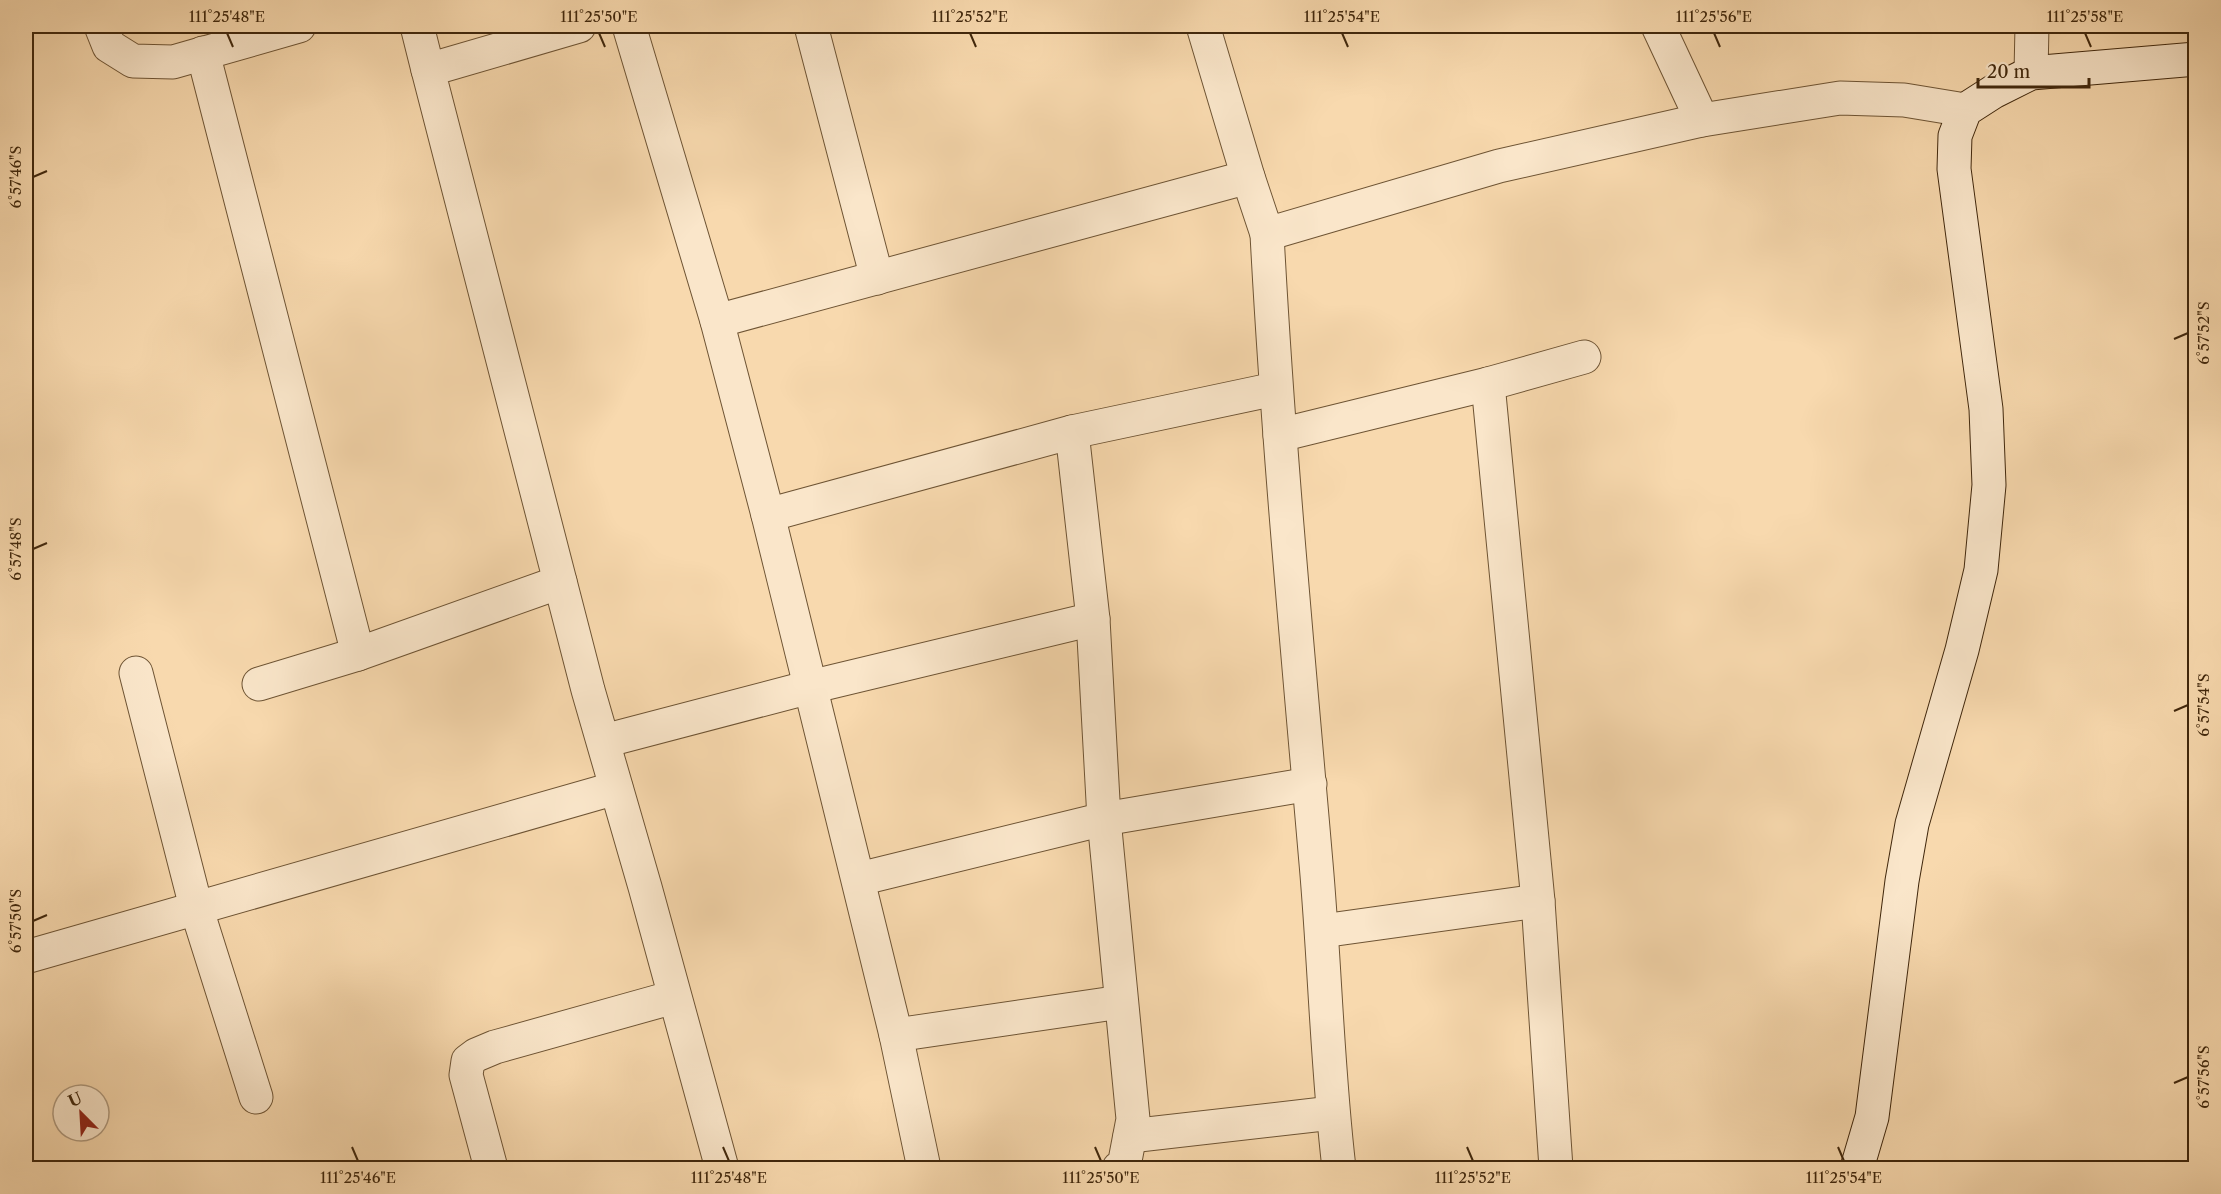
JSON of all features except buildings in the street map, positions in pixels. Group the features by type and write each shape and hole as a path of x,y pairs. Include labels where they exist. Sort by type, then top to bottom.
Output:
{"street":[{"path":"101,26 109,46 133,61 173,62 203,53 237,34 299,26"},
{"path":"417,26 588,690 722,1168"},
{"path":"428,70 579,26"},
{"path":"629,26 717,321 768,515 896,1035 924,1168"},
{"path":"811,26 877,278"},
{"path":"1658,26 1702,120"},
{"path":"2031,73 2032,26"},
{"path":"1210,27 1248,177 1267,234 1275,389 1310,784 1322,931 1332,1113 1339,1168"},
{"path":"203,53 358,654"},
{"path":"1857,1168 1872,1117 1902,881 1912,824 1962,650 1981,570 1989,485 1986,409 1954,169 1954,136 1965,110 1993,92 2031,73 2196,59"},
{"path":"1267,234 1499,166 1702,120 1840,98 1904,100 1965,110"},
{"path":"717,321 1248,177"},
{"path":"1280,435 1488,384 1584,357"},
{"path":"1488,384 1538,902 1556,1168"},
{"path":"768,515 1072,432 1275,389"},
{"path":"1072,432 1093,619 1104,819 1133,1119 1124,1166 1119,1168"},
{"path":"259,684 358,654 560,582"},
{"path":"604,741 810,687 1093,619"},
{"path":"136,673 196,907 256,1096"},
{"path":"858,879 1104,819 1310,784"},
{"path":"26,957 616,788"},
{"path":"1322,931 1538,902"},
{"path":"492,1168 466,1075 468,1061 495,1047 674,997"},
{"path":"896,1035 1121,1002"},
{"path":"1130,1136 1332,1113"}]}
